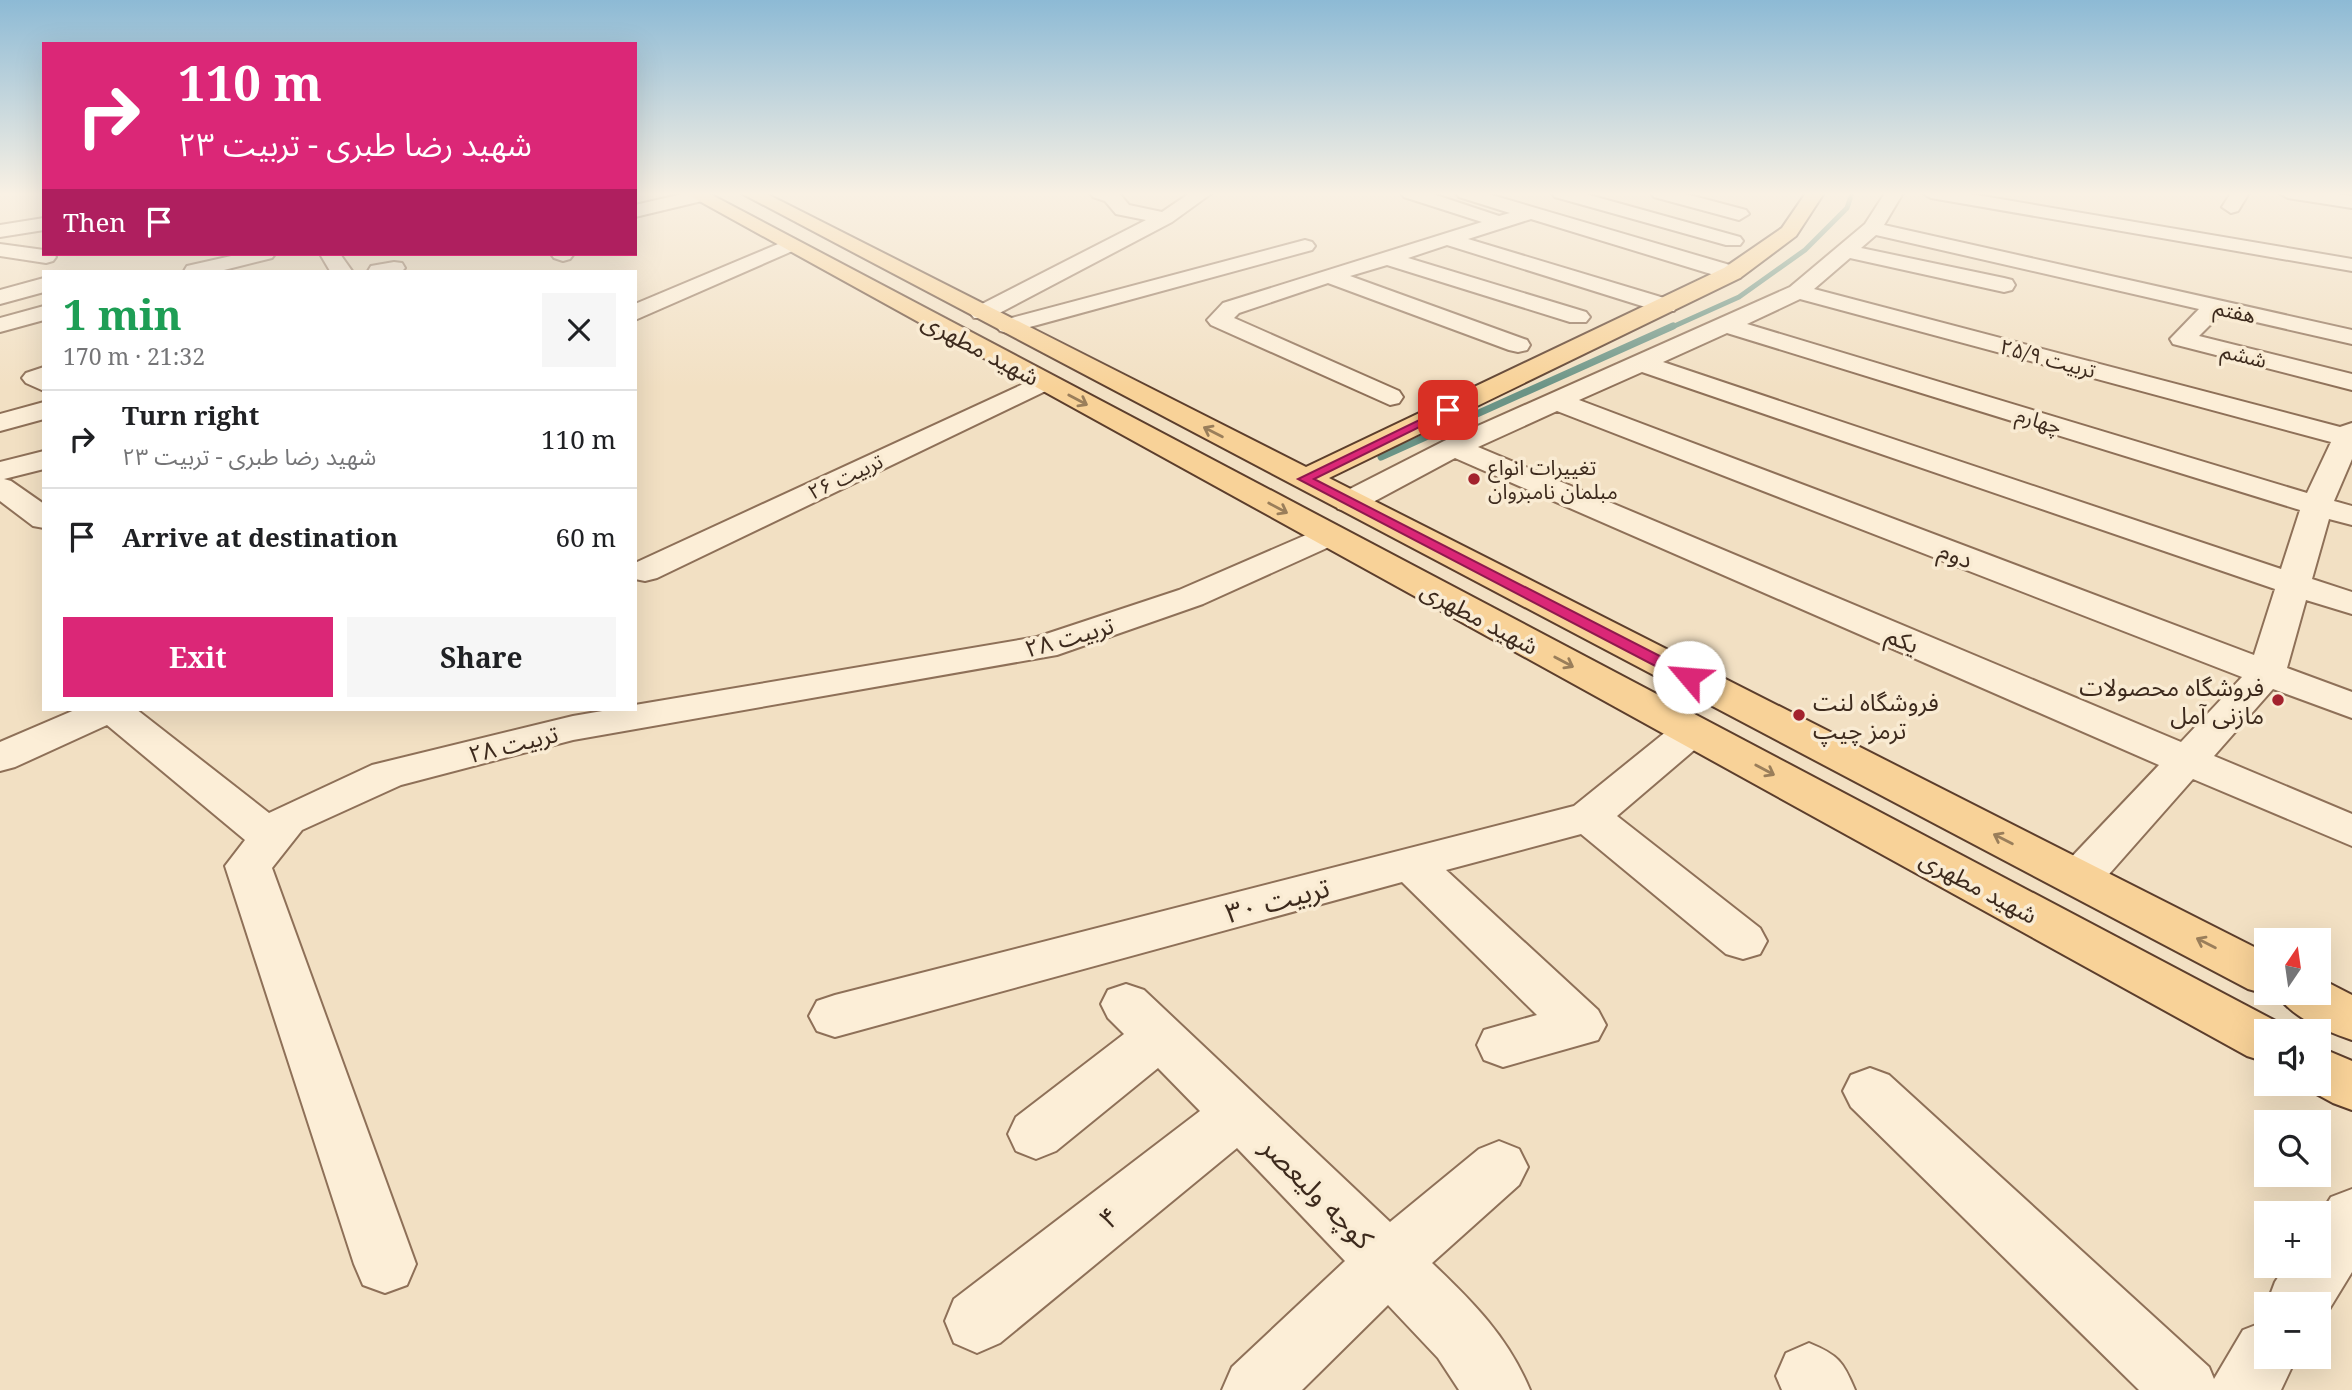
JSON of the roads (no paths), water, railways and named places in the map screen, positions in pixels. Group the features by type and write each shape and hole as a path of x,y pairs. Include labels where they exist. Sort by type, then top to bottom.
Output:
{"main road":[{"name":"شهید مطهری","path":"814,258 1045,382 1339,519 2079,878 2254,969"},
{"name":"شهید مطهری","path":"876,258 1304,479 1339,519 1692,731 2254,1035"},
{"path":"1304,479 1666,306 1732,273 1753,258"},
{"path":"858,282 901,271"},
{"path":"2326,1005 2352,1019"},
{"path":"2331,1076 2352,1087"}],"street":[{"path":"637,312 760,258"},
{"path":"995,319 1097,258"},
{"path":"995,319 1255,258"},
{"path":"1390,397 1219,320 1231,308 1387,258 1578,317"},
{"path":"1509,258 1666,306"},
{"path":"1681,258 1732,273"},
{"name":"تربیت ۲۸","path":"637,708 1044,647 1191,597 1339,519 1454,447 1559,402 1798,292 1838,258"},
{"path":"1877,258 2020,289"},
{"name":"هفتم","path":"2002,258 2352,337"},
{"path":"2293,258 2352,265"},
{"path":"200,270 236,262"},
{"path":"1328,276 1518,345"},
{"path":"0,299 42,286"},
{"name":"تربیت ۲۵/۹","path":"1798,292 2350,436"},
{"path":"670,297 706,305 694,311"},
{"path":"0,299 42,312"},
{"name":"ششم","path":"2215,307 2182,339 2352,382"},
{"path":"0,325 42,314"},
{"name":"چهارم","path":"1726,325 2352,516"},
{"path":"1643,364 2352,604"},
{"name":"تربیت ۲۶","path":"645,571 1045,382"},
{"name":"دوم","path":"1559,402 2352,706"},
{"path":"0,423 42,411"},
{"path":"2079,878 2267,673 2317,505 2350,436"},
{"name":"یکم","path":"1454,447 2352,831"},
{"path":"0,471 42,460"},
{"path":"0,487 42,518"},
{"path":"0,758 106,711"},
{"path":"113,711 272,838"},
{"name":"تربیت ۲۸","path":"385,1264 248,866 287,820 387,775 574,718 620,711"},
{"name":"تربیت ۳۰","path":"835,1016 1589,817 1692,731"},
{"path":"1589,817 1743,941"},
{"path":"1411,864 1580,1025 1503,1045"},
{"name":"کوچه ولیعصر","path":"1036,1134 1143,1020 1461,1335 1497,1390"},
{"path":"1870,1091 2186,1390"},
{"name":"۴","path":"977,1321 1239,1113"},
{"path":"1255,1390 1388,1262 1499,1167"},
{"path":"2305,1292 2352,1217"},
{"path":"2243,1390 2256,1369"}],"waterway":[{"path":"1670,328 1739,297 1794,258"},
{"path":"1381,457 1673,326"}],"place":[{"name":"تغییرات انواع مبلمان نامبروان","path":"1474,479"},
{"name":"فروشگاه محصولات مازنی آمل","path":"2278,700"},
{"name":"فروشگاه لنت ترمز چیپ","path":"1799,715"}]}
